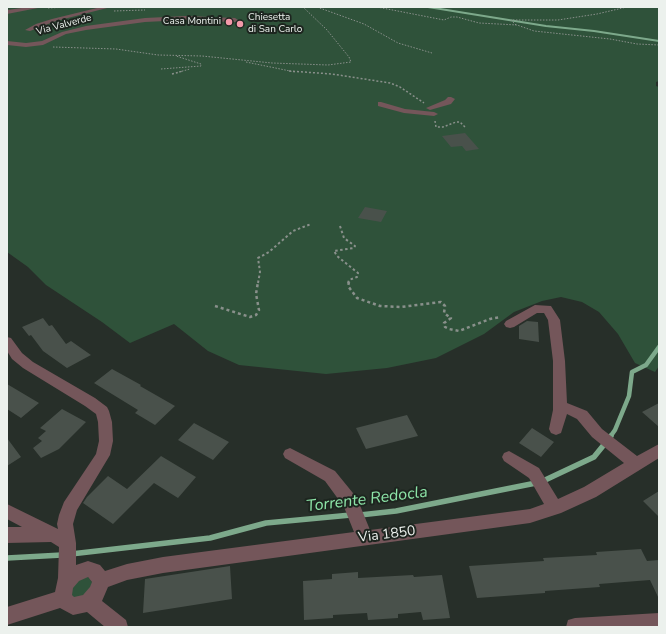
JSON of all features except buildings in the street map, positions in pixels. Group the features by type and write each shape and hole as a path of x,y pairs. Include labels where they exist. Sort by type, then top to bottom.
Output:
{"street":[{"path":"7,12 40,7"},
{"path":"28,30 38,25 95,9 108,7"},
{"name":"Via Valverde","path":"7,43 25,46 43,42 64,33 86,28 145,20 174,18 235,20"},
{"path":"194,19 201,23"},
{"path":"381,104 404,111 432,111 452,99"},
{"path":"508,320 535,309 547,309 554,320 559,361 560,410 556,429"},
{"path":"7,341 16,356 28,365 90,402 102,411 105,422 106,441 103,455 70,507 66,524 68,543 68,572 62,592 63,598 65,602 73,606 78,606 89,602 98,592 100,581 98,575 94,571 88,569 74,574 68,572"},
{"path":"560,410 568,408 582,415 597,432 635,463"},
{"name":"Via 1850","path":"100,581 127,572 162,565 363,532 523,517 555,508 590,492 635,463 659,450"},
{"path":"290,454 330,476 351,503 363,532"},
{"path":"509,457 534,473 547,492 555,508"},
{"path":"7,511 68,543"},
{"path":"7,535 52,535"},
{"path":"7,616 63,598"},
{"path":"89,602 119,627"},
{"path":"575,627 659,622"}],"path":[{"path":"27,9 75,7"},
{"path":"52,47 85,48 232,60 328,65 349,64 351,62 349,57 326,30 303,7"},
{"path":"317,7 364,24 398,43 432,53"},
{"path":"377,7 444,20 451,17 457,17 480,23 517,25 540,32 610,39 637,44 659,45"},
{"path":"517,25 511,20 558,20 597,14 627,7"},
{"path":"95,9 117,11 147,10"},
{"path":"177,55 176,56 201,64 199,67"},
{"path":"232,60 294,72 332,74 390,83 400,87 432,111 436,128 456,122 460,122 465,127"},
{"path":"161,69 199,67"},
{"path":"172,74 199,67"},
{"path":"216,306 250,317 256,315 259,310 256,294 260,272 258,258 268,252 293,231 311,224"},
{"path":"340,226 344,238 355,246 354,248 334,251 337,256 358,273 357,277 349,280 348,286 357,298 380,306 401,307 441,302 445,306 444,313 451,318 444,323 445,327 454,330 459,330 490,319 508,320"}],"green space":[{"path":"7,7 659,7 659,81 656,82 656,86 659,87 659,366 655,372 635,363 618,334 599,312 582,302 561,297 542,301 514,312 484,334 436,358 387,368 326,374 239,365 208,351 174,324 130,343 102,322 46,285 28,267 7,252"},
{"path":"85,577 88,577 92,582 92,589 79,598 73,597 71,594 72,584"}],"waterway":[{"path":"428,7 546,26 594,31 659,41"},
{"name":"Torrente Redocla","path":"610,437 615,430 629,396 632,372 646,365 659,347"},
{"name":"Torrente Redocla","path":"543,481 594,457 611,436"},
{"name":"Torrente Redocla","path":"360,515 396,511 536,483"},
{"name":"Torrente Redocla","path":"71,554 210,538 266,523 351,515"},
{"name":"Torrente Redocla","path":"7,558 62,555"}],"place":[{"name":"Casa Montini","path":"229,22"},
{"name":"Chiesetta di San Carlo","path":"240,24"}]}
